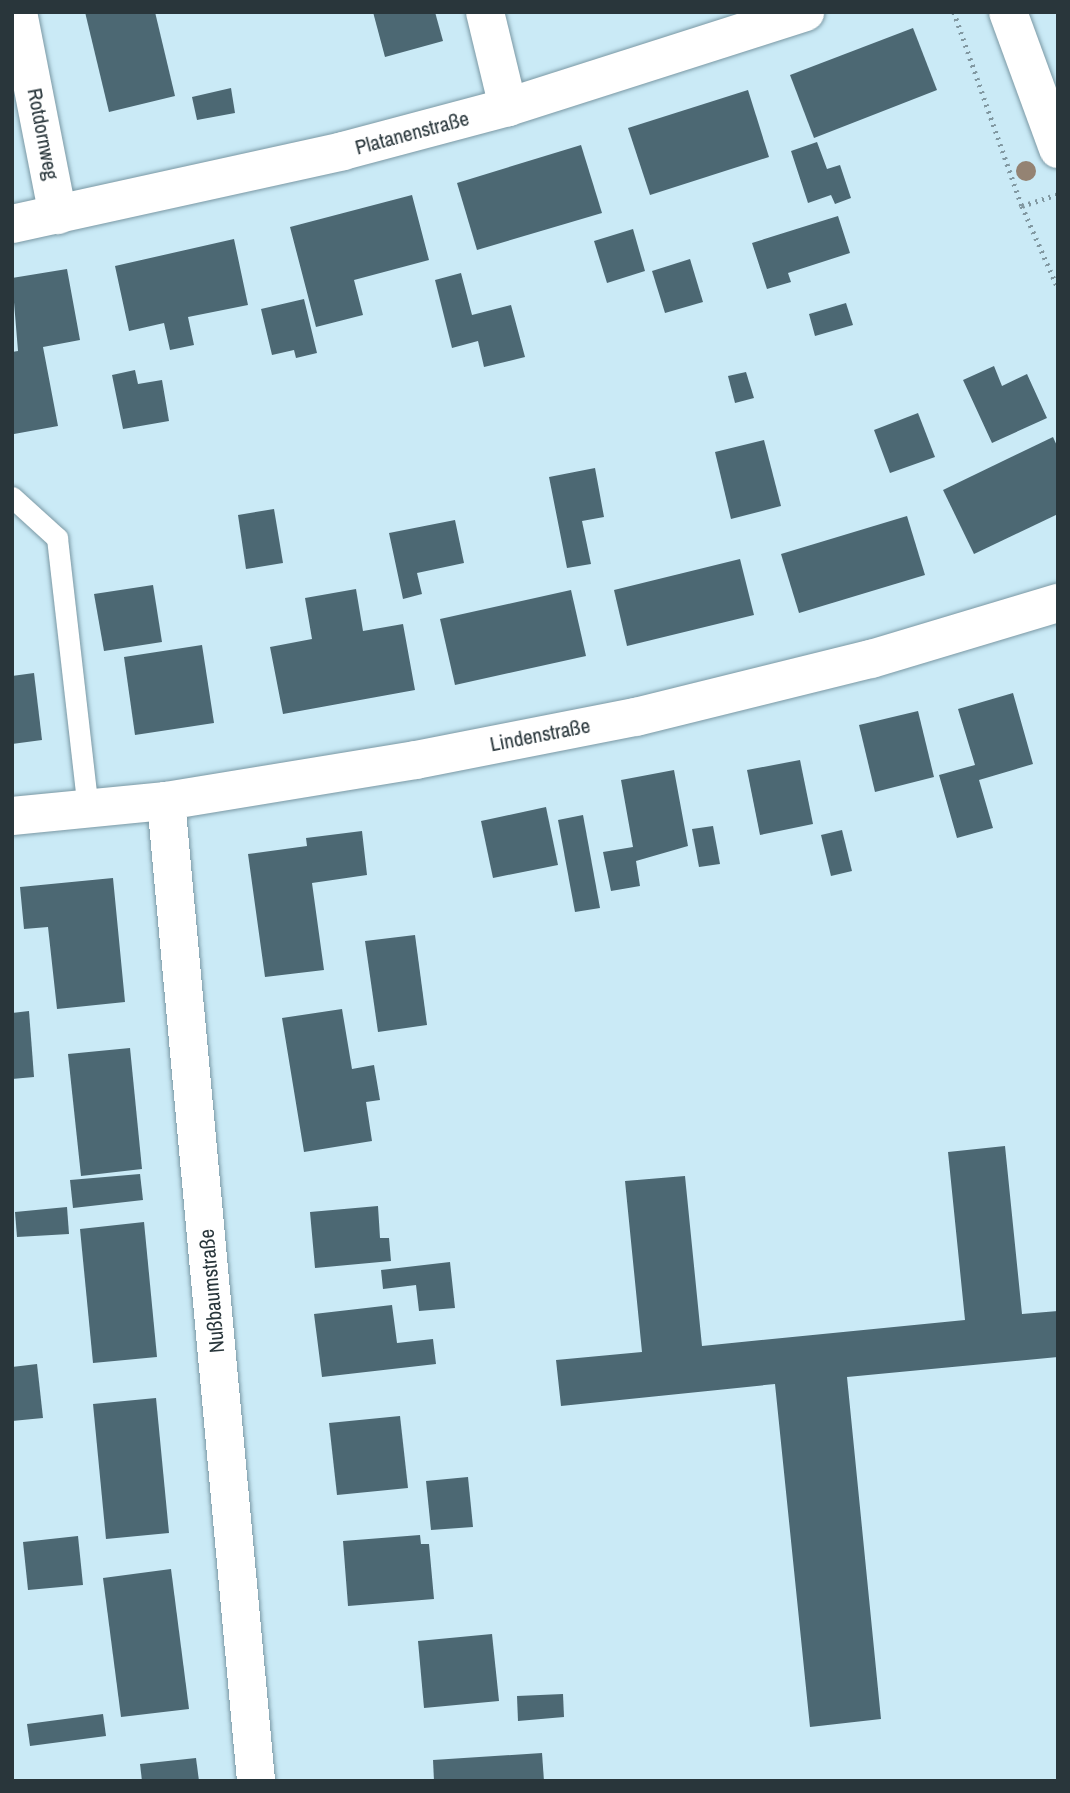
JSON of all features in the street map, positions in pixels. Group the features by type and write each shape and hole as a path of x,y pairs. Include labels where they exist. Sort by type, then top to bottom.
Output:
{"street":[{"name":"Rotdornweg","path":"18,12 58,215"},
{"path":"485,12 508,107"},
{"name":"Platanenstraße","path":"12,224 343,151 508,107 805,12"},
{"path":"1008,12 1058,149"},
{"name":"Lindenstraße","path":"12,816 166,801 416,760 636,717 871,659 1058,603"},
{"name":"Nußbaumstraße","path":"166,801 256,1781"}],"lane":[{"path":"12,497 57,538 88,808"}],"path":[{"path":"954,12 1022,206 1058,288"},
{"path":"1022,206 1058,194"}],"building":[{"path":"85,12 155,12 175,96 109,112"},
{"path":"373,12 435,12 443,41 385,57"},
{"path":"913,28 937,90 814,138 790,75"},
{"path":"231,88 235,113 197,120 192,97"},
{"path":"748,90 769,157 650,195 628,128"},
{"path":"817,142 827,169 840,165 851,198 835,204 831,195 808,203 791,151"},
{"path":"581,145 602,213 477,250 457,183"},
{"path":"412,195 429,260 354,280 363,315 316,327 290,227"},
{"path":"838,216 850,253 788,273 791,282 767,289 752,243"},
{"path":"633,229 645,271 607,283 594,241"},
{"path":"234,239 248,305 188,317 194,345 170,350 164,323 129,331 115,266"},
{"path":"690,259 703,302 665,313 652,271"},
{"path":"67,269 80,340 43,347 58,426 14,434 12,352 18,351 12,278"},
{"path":"461,273 472,315 511,305 525,357 484,367 478,341 452,348 435,280"},
{"path":"304,299 317,353 296,358 294,350 272,355 261,309"},
{"path":"846,303 853,325 815,336 809,314"},
{"path":"994,366 1002,386 1027,374 1047,418 992,443 963,380"},
{"path":"135,370 138,384 162,380 169,421 123,429 112,375"},
{"path":"746,372 754,398 735,403 728,376"},
{"path":"918,413 935,457 890,473 874,430"},
{"path":"1053,437 1058,448 1058,514 974,554 943,490"},
{"path":"764,440 781,506 731,519 715,452"},
{"path":"595,468 604,517 582,521 591,564 567,568 549,477"},
{"path":"274,509 283,563 246,569 238,515"},
{"path":"907,516 925,575 799,613 781,554"},
{"path":"455,520 464,563 417,573 422,594 403,599 389,533"},
{"path":"740,559 754,615 627,646 614,590"},
{"path":"153,585 162,642 104,651 94,594"},
{"path":"356,589 363,631 403,624 415,690 283,714 270,647 312,639 305,598"},
{"path":"571,590 586,656 455,685 440,619"},
{"path":"202,645 214,723 135,735 124,657"},
{"path":"34,673 42,740 12,744 12,676"},
{"path":"1013,693 1033,764 979,780 993,828 957,838 939,775 975,765 958,709"},
{"path":"918,711 934,777 875,792 859,725"},
{"path":"800,760 813,824 760,835 747,770"},
{"path":"674,770 688,846 636,861 640,886 611,891 603,852 633,847 621,780"},
{"path":"546,807 558,865 493,878 481,821"},
{"path":"583,815 600,908 575,912 558,820"},
{"path":"713,826 720,864 699,867 692,829"},
{"path":"842,830 852,871 831,876 821,835"},
{"path":"362,831 367,875 312,883 324,970 265,977 248,854 307,846 306,838"},
{"path":"113,878 125,1002 57,1009 48,927 24,929 20,887"},
{"path":"415,935 427,1025 378,1032 365,941"},
{"path":"342,1009 352,1069 374,1065 380,1100 366,1102 372,1141 304,1152 282,1018"},
{"path":"29,1011 34,1077 12,1079 12,1013"},
{"path":"130,1048 142,1169 81,1176 68,1054"},
{"path":"1005,1146 1022,1314 1058,1311 1058,1357 847,1377 881,1719 810,1727 775,1384 561,1406 556,1360 642,1352 625,1181 685,1176 702,1346 965,1320 948,1152"},
{"path":"140,1174 143,1200 73,1208 70,1180"},
{"path":"378,1206 380,1238 389,1238 391,1261 315,1268 310,1212"},
{"path":"67,1207 69,1234 17,1237 15,1212"},
{"path":"144,1222 157,1357 93,1363 80,1229"},
{"path":"450,1262 455,1308 419,1311 416,1285 383,1289 381,1270"},
{"path":"392,1305 397,1343 433,1339 436,1364 322,1377 314,1314"},
{"path":"37,1364 43,1418 12,1421 12,1367"},
{"path":"156,1398 169,1533 106,1539 93,1404"},
{"path":"400,1416 408,1488 337,1495 329,1423"},
{"path":"468,1477 473,1527 431,1530 426,1481"},
{"path":"420,1535 421,1544 429,1544 434,1599 348,1606 343,1541"},
{"path":"78,1536 83,1585 28,1590 23,1542"},
{"path":"171,1569 189,1709 121,1717 103,1578"},
{"path":"492,1634 499,1701 424,1708 418,1641"},
{"path":"563,1694 564,1717 518,1721 517,1696"},
{"path":"103,1714 106,1736 30,1746 27,1724"},
{"path":"542,1753 544,1781 434,1781 433,1760"},
{"path":"196,1758 199,1781 142,1781 140,1764"}]}
